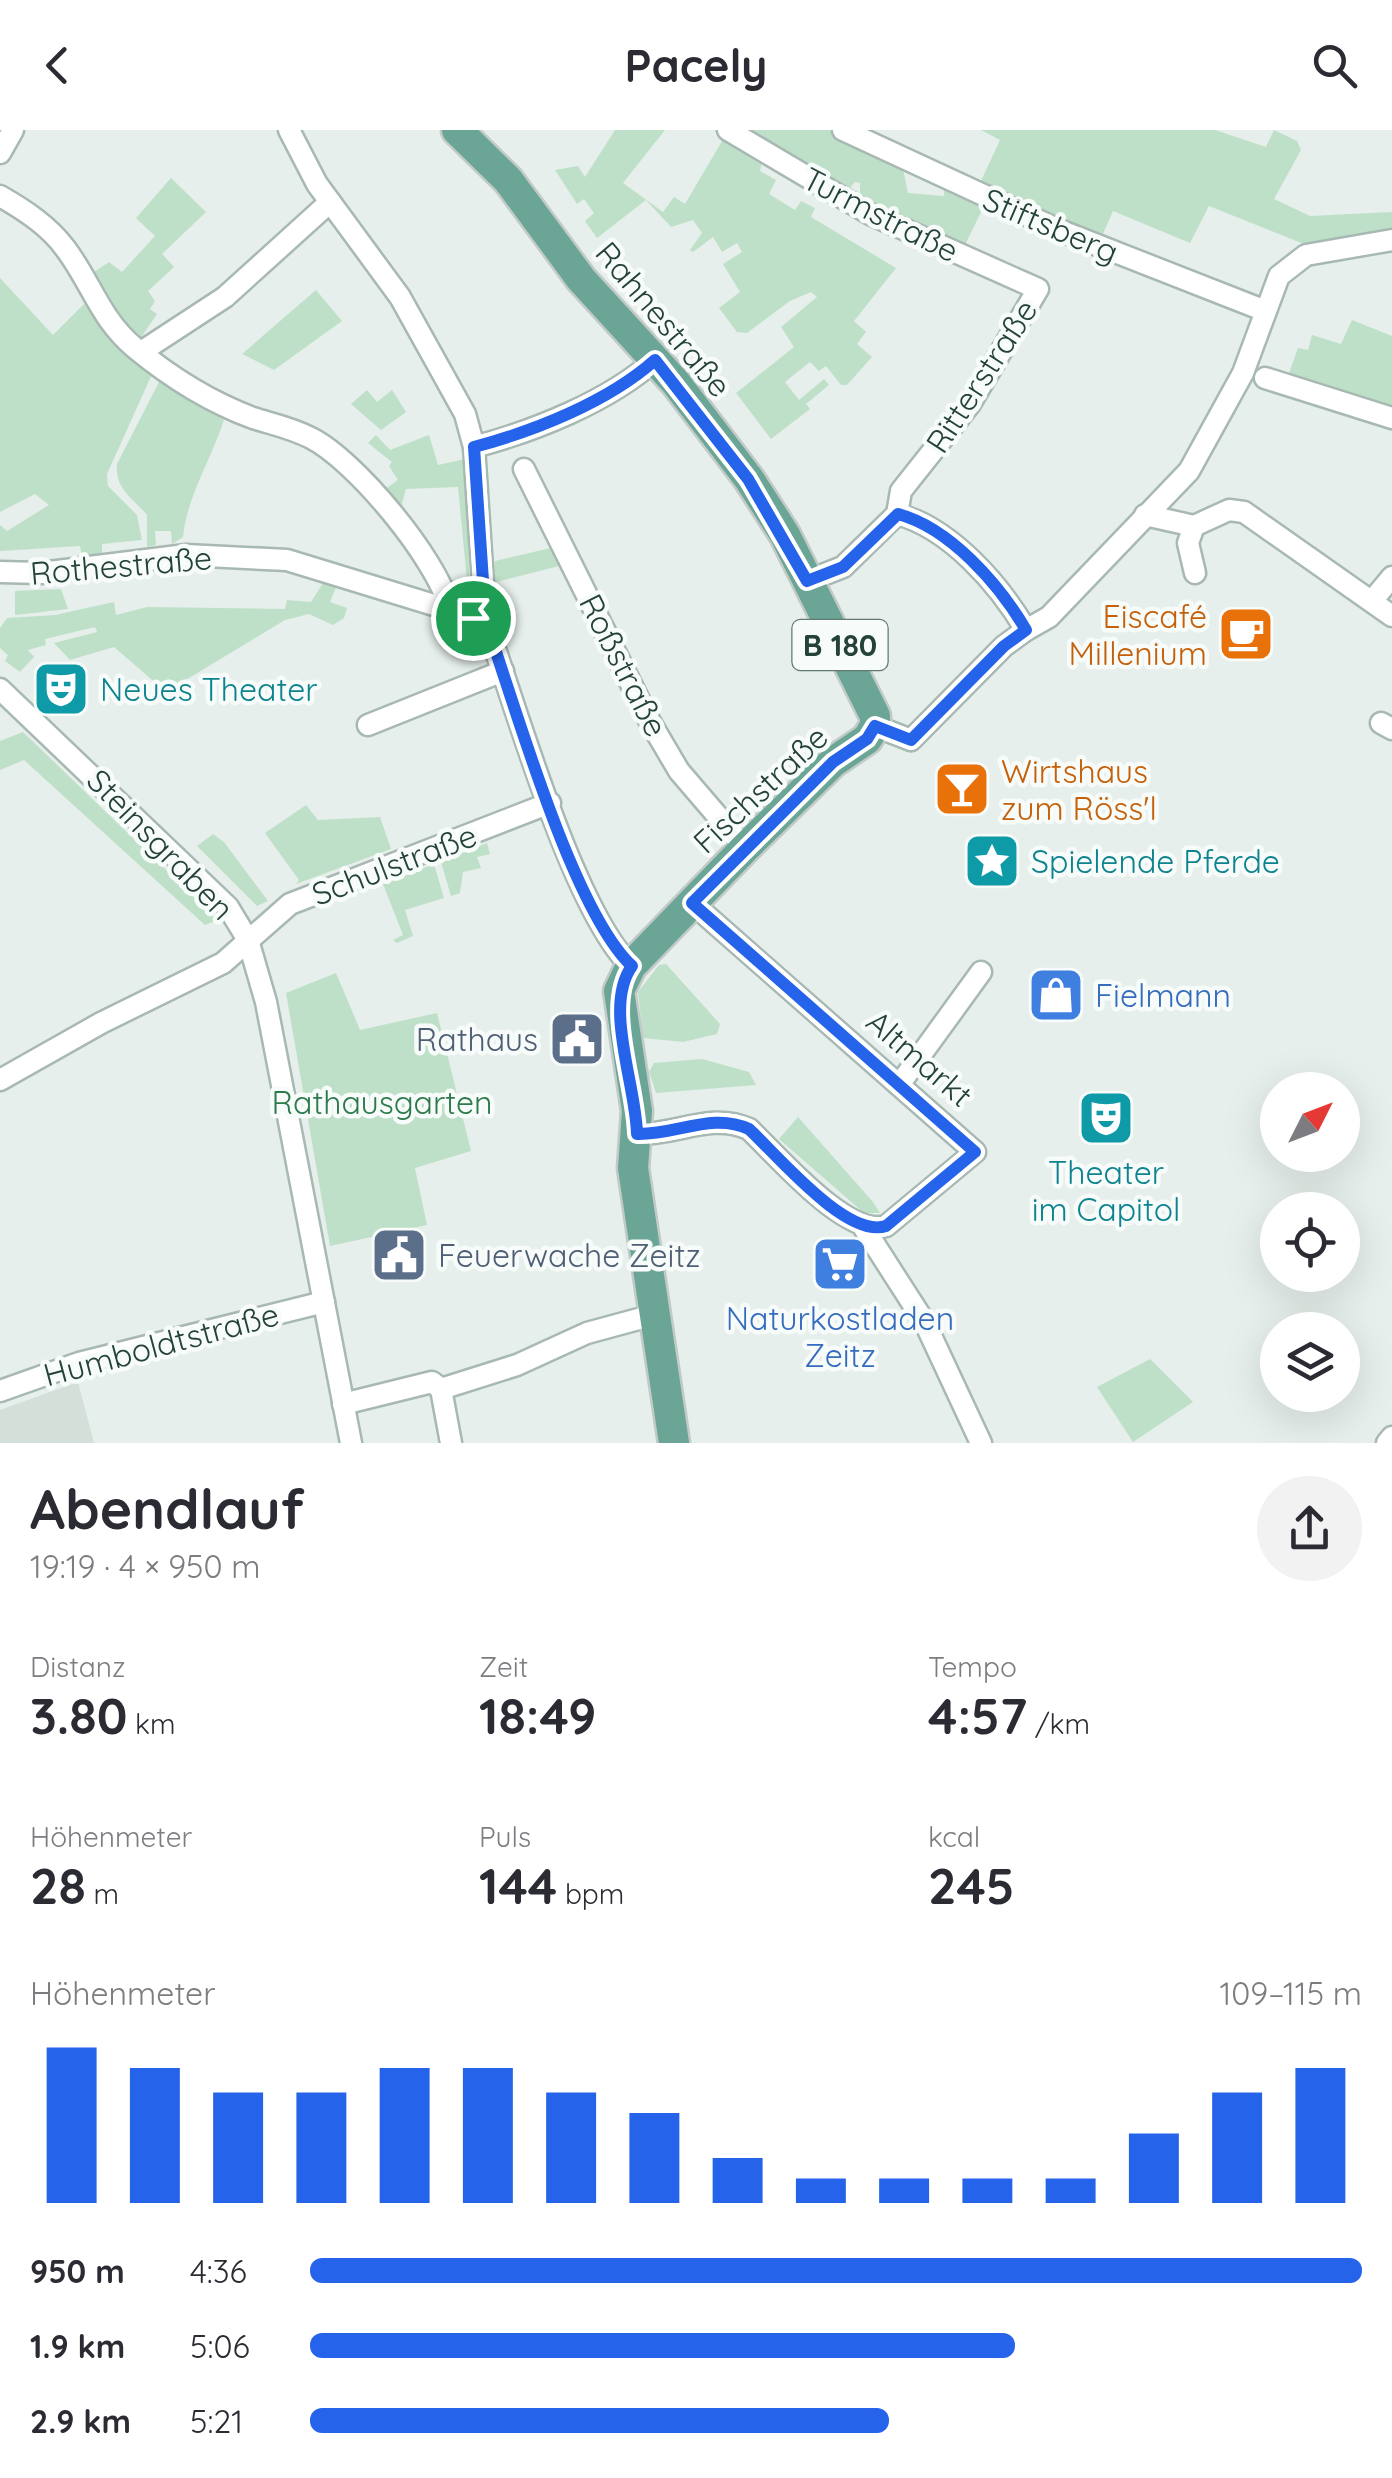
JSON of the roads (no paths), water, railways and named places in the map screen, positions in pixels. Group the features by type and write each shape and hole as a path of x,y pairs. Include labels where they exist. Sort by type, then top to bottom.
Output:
{"main road":[{"name":"Rahnestraße","path":"458,130 508,180 581,279 655,360 748,479 804,574"},
{"name":"B 180","path":"804,574 872,707 875,726"},
{"name":"Fischstraße","path":"692,903 833,762 867,739 875,726"},
{"path":"674,1443 633,1168 637,1134 634,1084 619,1009 628,970 692,903"}],"street":[{"path":"0,153 13,130"},
{"name":"Turmstraße","path":"728,130 870,214 1038,290"},
{"name":"Stiftsberg","path":"843,130 1059,230 1262,310"},
{"path":"295,132 330,202 380,267 439,364 464,414 474,447 484,596 473,618 492,640 550,802 592,904 628,970"},
{"path":"0,196 52,232 68,251 103,316 141,352 230,408 323,445 380,502 432,566 449,606"},
{"path":"141,352 225,297 330,202"},
{"path":"875,726 911,740 1004,646 1050,617 1190,471 1243,373 1262,310 1278,276 1294,262 1339,248 1392,240"},
{"name":"Ritterstraße","path":"898,514 900,491 970,404 1038,290"},
{"path":"474,447 509,438 590,401 655,360"},
{"path":"1265,378 1392,418"},
{"name":"Roßstraße","path":"524,469 649,720 704,804 745,848"},
{"path":"1145,515 1194,526 1228,510 1244,512 1392,616"},
{"path":"804,574 843,567 898,514 920,520 942,534 1015,612 1026,630"},
{"path":"1194,526 1188,543 1195,572"},
{"name":"Rothestraße","path":"0,572 41,573 186,555 287,560 449,606 473,618"},
{"path":"1372,601 1392,577"},
{"path":"368,725 503,671"},
{"name":"Steinsgraben","path":"0,689 228,908 248,940 266,1002 351,1443"},
{"name":"Schulstraße","path":"0,1080 100,1022 223,963 290,904 550,802"},
{"name":"Altmarkt","path":"692,903 975,1152 886,1226 864,1228"},
{"path":"898,1085 982,972"},
{"path":"637,1134 661,1134 730,1120 749,1129 849,1222 864,1228 924,1323 981,1443"},
{"name":"Humboldtstraße","path":"0,1391 78,1363 324,1302"},
{"path":"441,1388 517,1365 587,1332 656,1314"},
{"path":"343,1404 432,1382 441,1388 452,1443"}],"place":[{"name":"Eiscafé Millenium","path":"1246,634"},
{"name":"Neues Theater","path":"61,689"},
{"name":"Wirtshaus zum Röss'l","path":"962,789"},
{"name":"Spielende Pferde","path":"992,861"},
{"name":"Fielmann","path":"1056,995"},
{"name":"Rathaus","path":"577,1039"},
{"name":"Theater im Capitol","path":"1106,1118"},
{"name":"Feuerwache Zeitz","path":"399,1255"},
{"name":"Naturkostladen Zeitz","path":"840,1264"}],"park label":[{"name":"Rathausgarten","path":"382,1102"}]}
